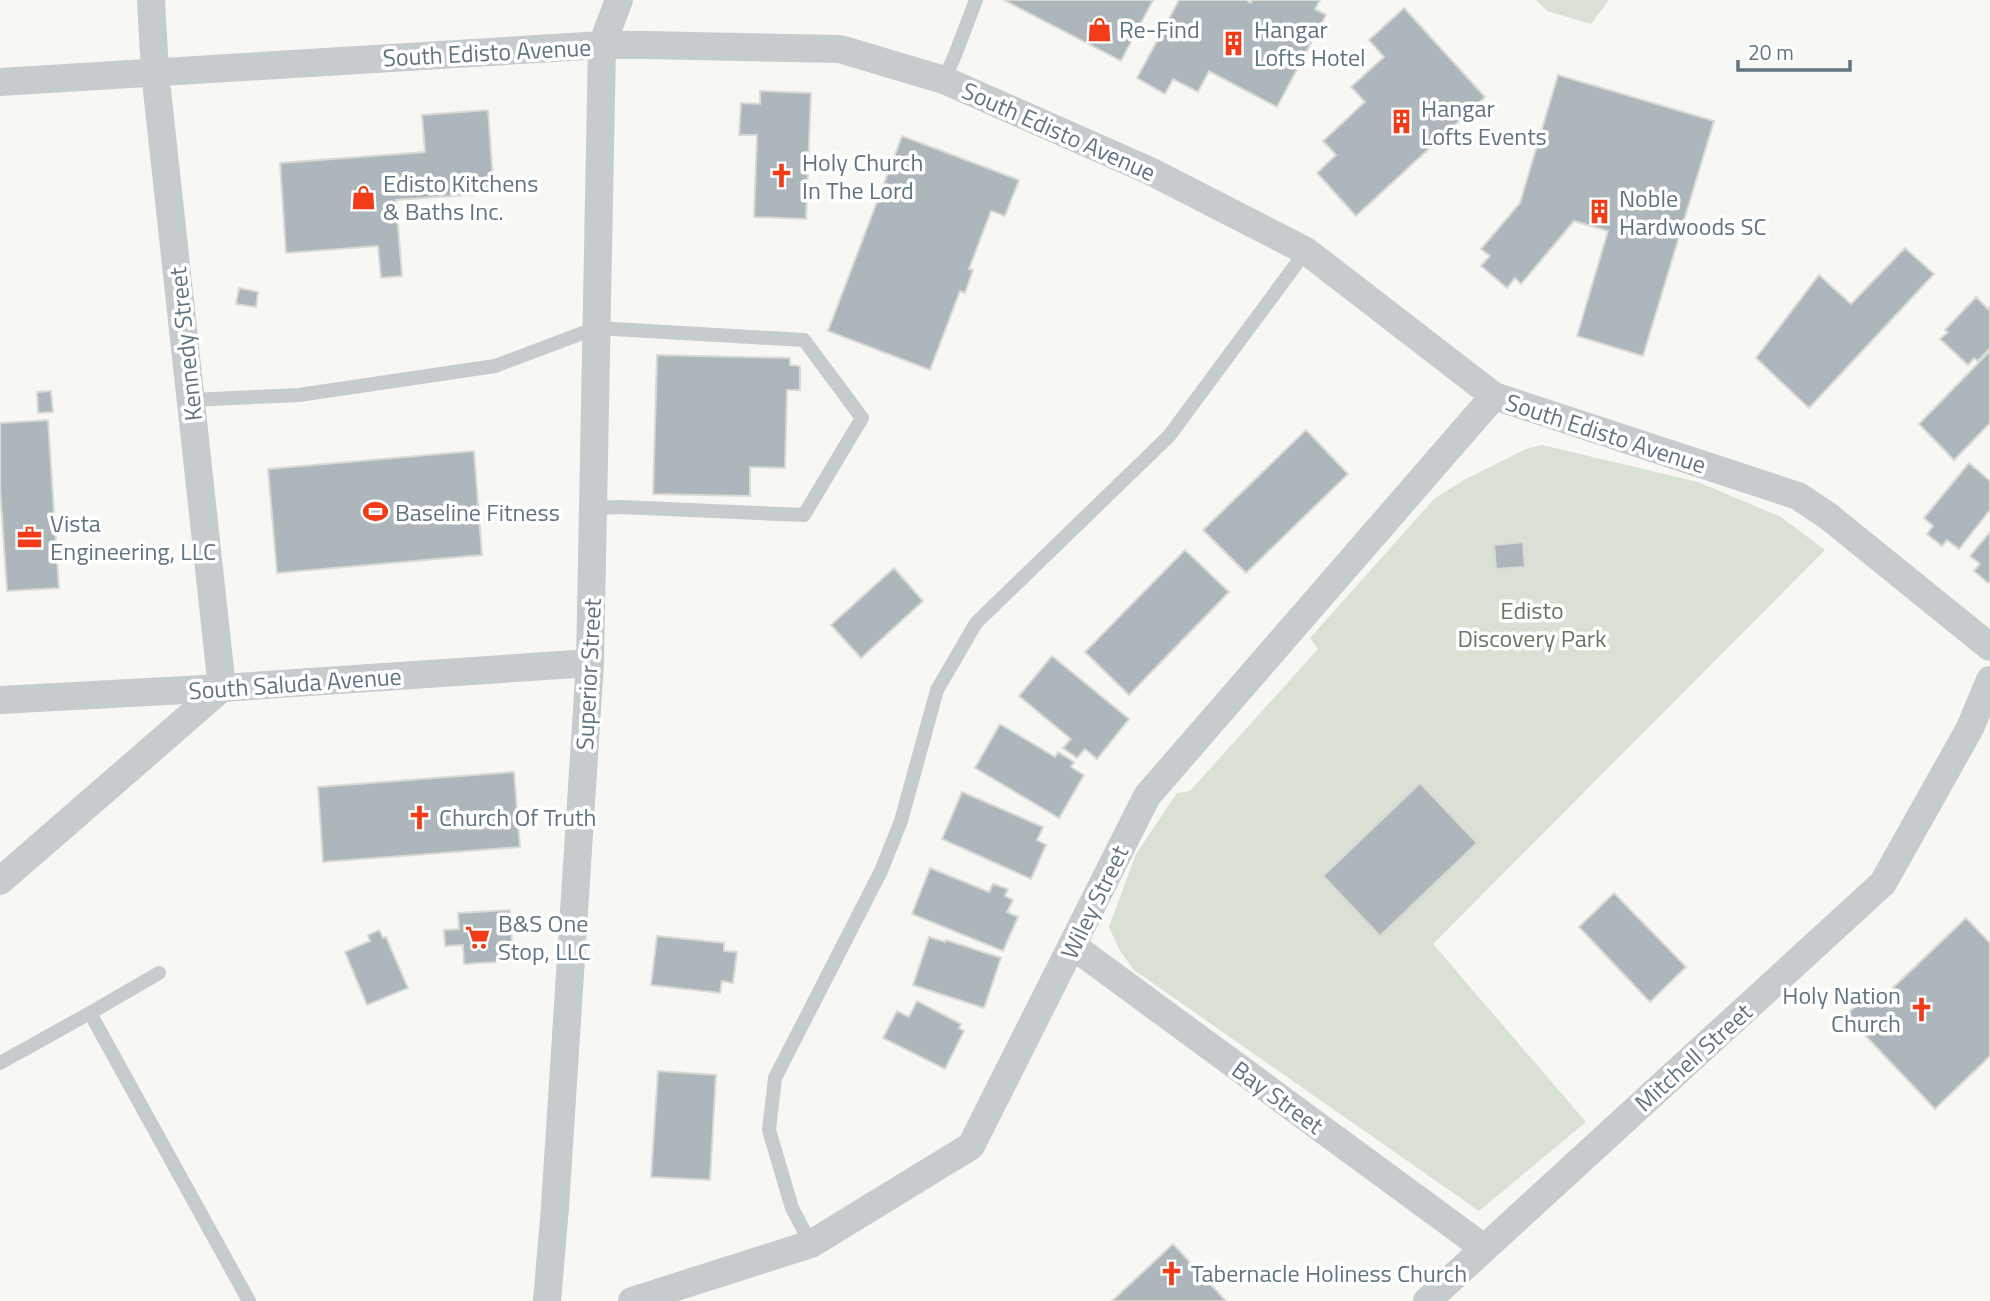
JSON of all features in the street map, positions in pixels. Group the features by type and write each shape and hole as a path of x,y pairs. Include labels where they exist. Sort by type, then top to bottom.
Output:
{"street":[{"name":"Kennedy Street","path":"151,0 155,72 222,688"},
{"name":"Superior Street","path":"547,1301 590,663 602,45 619,0"},
{"name":"South Edisto Avenue","path":"0,82 602,45 840,49 944,79 1150,171 1306,251 1494,396 1797,496 1828,516 1990,647"},
{"name":"Wiley Street","path":"632,1301 811,1244 971,1146 1147,796 1494,396"},
{"name":"South Saluda Avenue","path":"0,700 590,663"},
{"name":"Mitchell Street","path":"1427,1301 1883,883 1970,728 1990,680"},
{"path":"0,881 222,688"},
{"name":"Bay Street","path":"1073,946 1484,1248"}],"lane":[{"path":"944,79 956,55 976,0"},
{"path":"811,1244 792,1208 769,1129 775,1078 881,871 901,821 937,690 976,623 1169,436 1306,251"},
{"path":"191,400 299,396 495,366 597,328 804,340 862,418 804,515 621,506 593,508"},
{"path":"0,1063 159,973"},
{"path":"90,1013 249,1301"}],"green space":[{"path":"1536,0 1609,0 1591,24 1547,11"},
{"name":"Edisto Discovery Park","path":"1542,445 1698,482 1781,517 1825,550 1433,944 1586,1122 1479,1211 1134,970 1120,951 1109,927 1136,854 1177,793 1190,791 1318,649 1310,638 1434,499 1462,481 1526,449"}],"building":[{"name":"Re-Find","path":"1004,0 1153,0 1121,61"},
{"name":"Hangar Lofts Hotel","path":"1179,0 1246,0 1251,3 1252,0 1320,0 1315,9 1326,15 1277,107 1209,71 1198,92 1173,79 1165,94 1137,78"},
{"name":"Hangar Lofts Events","path":"1404,8 1485,97 1356,216 1317,173 1336,155 1323,141 1365,102 1351,87 1384,57 1369,40"},
{"name":"Noble Hardwoods SC","path":"1558,75 1714,121 1643,356 1577,336 1608,231 1574,221 1521,284 1515,278 1507,288 1481,266 1490,256 1481,249 1520,203"},
{"name":"Holy Church In The Lord","path":"760,91 811,93 806,219 754,217 757,135 739,135 741,103 760,104"},
{"name":"Edisto Kitchens & Baths Inc.","path":"488,110 494,193 396,200 402,276 381,278 378,246 286,253 280,163 425,152 422,115"},
{"path":"902,136 1019,180 1005,216 991,211 969,269 973,270 965,293 960,291 930,370 828,331"},
{"path":"1905,248 1934,274 1809,408 1756,358 1819,275 1851,304"},
{"path":"239,288 258,292 256,307 236,304"},
{"path":"1976,297 1988,309 1990,307 1990,348 1978,361 1974,358 1968,365 1940,339"},
{"path":"1990,351 1990,423 1954,460 1919,424"},
{"path":"657,355 790,358 790,365 800,366 800,390 787,390 785,468 750,467 750,496 653,494"},
{"path":"51,391 53,412 38,413 37,392"},
{"name":"Vista Engineering, LLC","path":"48,420 59,588 7,591 0,487 0,423"},
{"path":"1306,430 1348,474 1246,573 1203,530"},
{"name":"Baseline Fitness","path":"474,451 482,555 277,573 268,469"},
{"path":"1969,463 1990,481 1990,510 1959,549 1947,540 1942,546 1927,534 1933,526 1924,518"},
{"path":"1990,532 1988,583 1974,571 1980,564 1970,556"},
{"path":"1523,542 1525,567 1496,569 1494,545"},
{"path":"1185,550 1229,592 1129,695 1085,652"},
{"path":"894,568 923,601 861,658 831,625"},
{"path":"1052,656 1129,719 1097,759 1085,749 1077,758 1063,748 1071,739 1019,696"},
{"path":"1000,724 1055,757 1058,752 1074,762 1071,767 1084,775 1059,818 975,768"},
{"name":"Church Of Truth","path":"514,772 520,847 323,862 318,787"},
{"path":"1420,783 1477,843 1380,936 1323,876"},
{"path":"962,792 1043,827 1037,840 1046,845 1031,879 942,839"},
{"path":"930,868 989,892 993,884 1008,889 1005,896 1013,900 1007,912 1018,917 1003,951 912,914"},
{"path":"1614,893 1686,967 1650,1002 1579,927"},
{"name":"B&S One Stop, LLC","path":"510,910 513,961 464,964 463,945 445,946 444,930 459,929 458,913"},
{"name":"Holy Nation Church","path":"1966,918 1990,943 1990,1056 1935,1109 1846,1015 1868,995 1876,1004"},
{"path":"379,930 383,938 386,937 408,988 367,1005 345,952 370,941 368,935"},
{"path":"657,936 724,943 724,951 737,952 733,983 722,981 720,993 651,985"},
{"path":"929,937 1001,958 984,1008 913,985"},
{"path":"917,1001 961,1024 959,1028 964,1031 945,1069 883,1038 897,1011 909,1017"},
{"path":"658,1071 716,1075 710,1180 651,1177"},
{"name":"Tabernacle Holiness Church","path":"1173,1244 1226,1301 1112,1301"}],"place":[{"name":"Re-Find","path":"1099,29"},
{"name":"Hangar Lofts Hotel","path":"1234,43"},
{"name":"Hangar Lofts Events","path":"1401,122"},
{"name":"Holy Church In The Lord","path":"782,176"},
{"name":"Edisto Kitchens & Baths Inc.","path":"363,197"},
{"name":"Noble Hardwoods SC","path":"1599,212"},
{"name":"Baseline Fitness","path":"375,512"},
{"name":"Vista Engineering, LLC","path":"30,537"},
{"name":"Church Of Truth","path":"419,817"},
{"name":"B&S One Stop, LLC","path":"478,937"},
{"name":"Holy Nation Church","path":"1921,1009"},
{"name":"Tabernacle Holiness Church","path":"1171,1273"}]}
